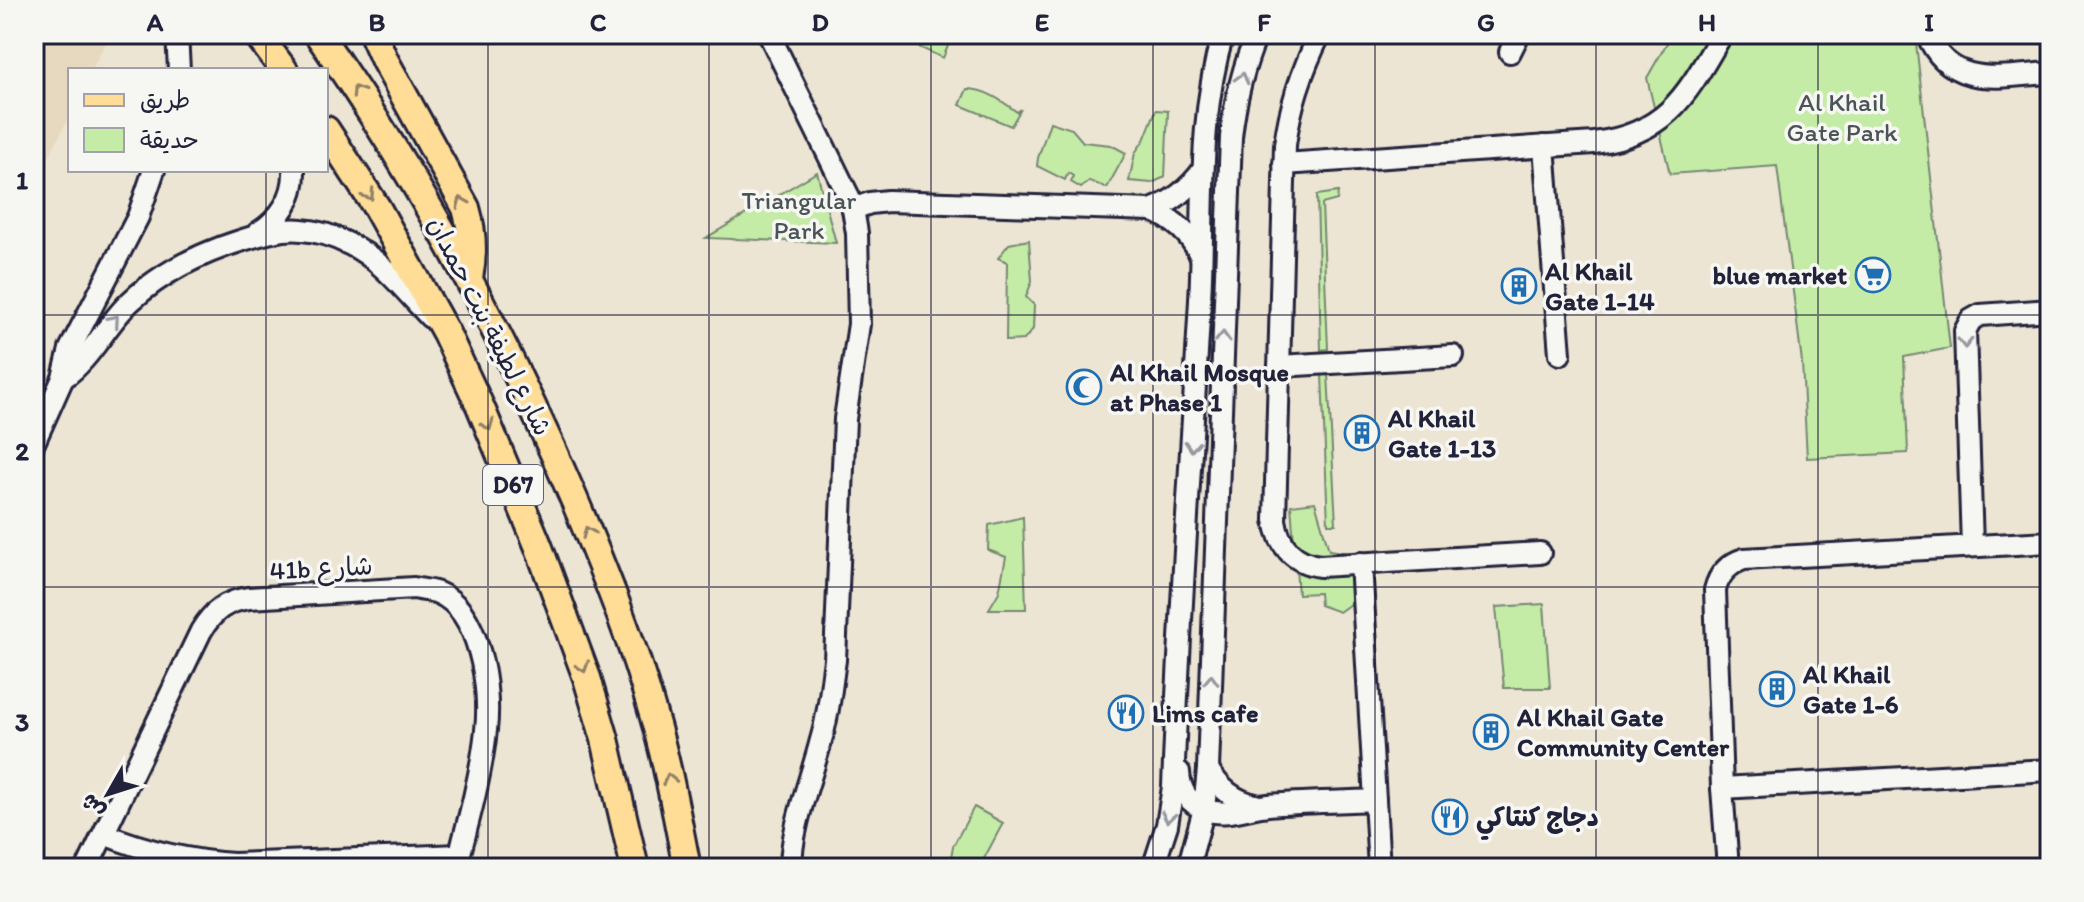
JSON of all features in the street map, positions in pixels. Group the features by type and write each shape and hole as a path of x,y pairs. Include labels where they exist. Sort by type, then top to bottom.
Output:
{"main road":[{"path":"257,34 282,68"},
{"name":"شارع لطيفة بنت حمدان","path":"318,34 383,129 469,278 524,387 609,583 633,649 654,717 687,868"},
{"path":"373,34 392,75 466,208 473,243 469,278"},
{"name":"شارع لطيفة بنت حمدان","path":"328,133 377,208 446,333 480,406 566,617 605,739 635,868"}],"street":[{"path":"177,34 179,68"},
{"path":"769,34 848,195 857,233 859,324 845,419 835,660 829,709 795,834 791,868"},
{"path":"1153,868 1171,806 1201,257 1204,133 1212,77 1223,34"},
{"path":"1188,868 1204,809 1208,769 1231,137 1244,70 1257,34"},
{"path":"1320,34 1304,68 1287,125 1276,531 1287,550 1303,562 1320,566 1540,553"},
{"path":"1284,164 1611,141 1642,130 1670,112 1691,86 1722,34"},
{"path":"1927,34 1945,62 1966,74 1978,77 2050,73"},
{"path":"1544,146 1560,354"},
{"path":"1151,210 1175,199 1203,170"},
{"path":"34,443 63,378 70,349 143,203 153,172"},
{"path":"143,203 164,172"},
{"path":"251,237 268,227 281,213 291,196 294,172"},
{"path":"853,209 888,201 1151,210 1181,228 1201,257"},
{"path":"63,378 81,364 109,324 156,280 212,250 276,231 302,230 327,235 351,245 373,259 446,333"},
{"path":"1972,546 1965,331 1971,320 1980,315 2050,310"},
{"path":"1279,366 1453,356"},
{"path":"1728,868 1715,590 1722,572 1744,559 2050,542"},
{"path":"1361,563 1379,868"},
{"name":"41b شارع","path":"87,868 201,631 220,607 234,600 249,598 414,588 437,592 457,605 470,624 486,687 486,729 458,862"},
{"path":"1176,732 1182,790 1195,805 1210,812 1375,800"},
{"path":"1208,769 1229,794 1260,806"},
{"path":"1722,788 2050,770"},
{"path":"104,834 154,852 234,864 458,862"}],"shaded area":[{"path":"34,34 110,34 93,68 68,68 68,119 34,187"}],"green space":[{"path":"890,34 953,34 943,58"},
{"name":"Al Khail Gate Park","path":"1672,34 1915,34 1950,348 1904,357 1908,453 1807,458 1802,362 1777,166 1670,174 1647,78"},
{"path":"967,89 987,93 1017,112 1021,109 1011,126 960,105"},
{"path":"1156,110 1168,111 1165,177 1152,183 1129,181 1135,153"},
{"path":"1050,122 1072,129 1083,142 1111,145 1126,153 1107,188 1089,181 1081,188 1071,182 1073,176 1068,173 1065,180 1037,166"},
{"name":"Triangular Park","path":"817,172 836,243 706,238"},
{"path":"1338,192 1337,200 1322,204 1328,349 1321,350 1317,195"},
{"path":"1029,240 1032,281 1026,297 1034,305 1033,329 1024,340 1006,341 1007,262 998,258 1009,244"},
{"path":"1322,374 1328,374 1336,524 1328,524"},
{"path":"1315,502 1329,550 1356,554 1359,602 1339,612 1320,605 1319,593 1298,594 1291,505"},
{"path":"1023,517 1026,609 989,609 999,592 1006,557 988,550 989,525"},
{"path":"1544,604 1550,688 1504,688 1496,607"},
{"path":"974,807 1003,823 979,868 949,868 953,846"}],"place":[{"name":"blue market","path":"1873,275"},
{"name":"Al Khail Gate 1-14","path":"1519,286"},
{"name":"Al Khail Mosque at Phase 1","path":"1084,387"},
{"name":"Al Khail Gate 1-13","path":"1362,433"},
{"name":"Al Khail Gate 1-6","path":"1777,689"},
{"name":"Lims cafe","path":"1126,713"},
{"name":"Al Khail Gate Community Center","path":"1491,732"},
{"name":"دجاج كنتاكي","path":"1450,817"}]}
